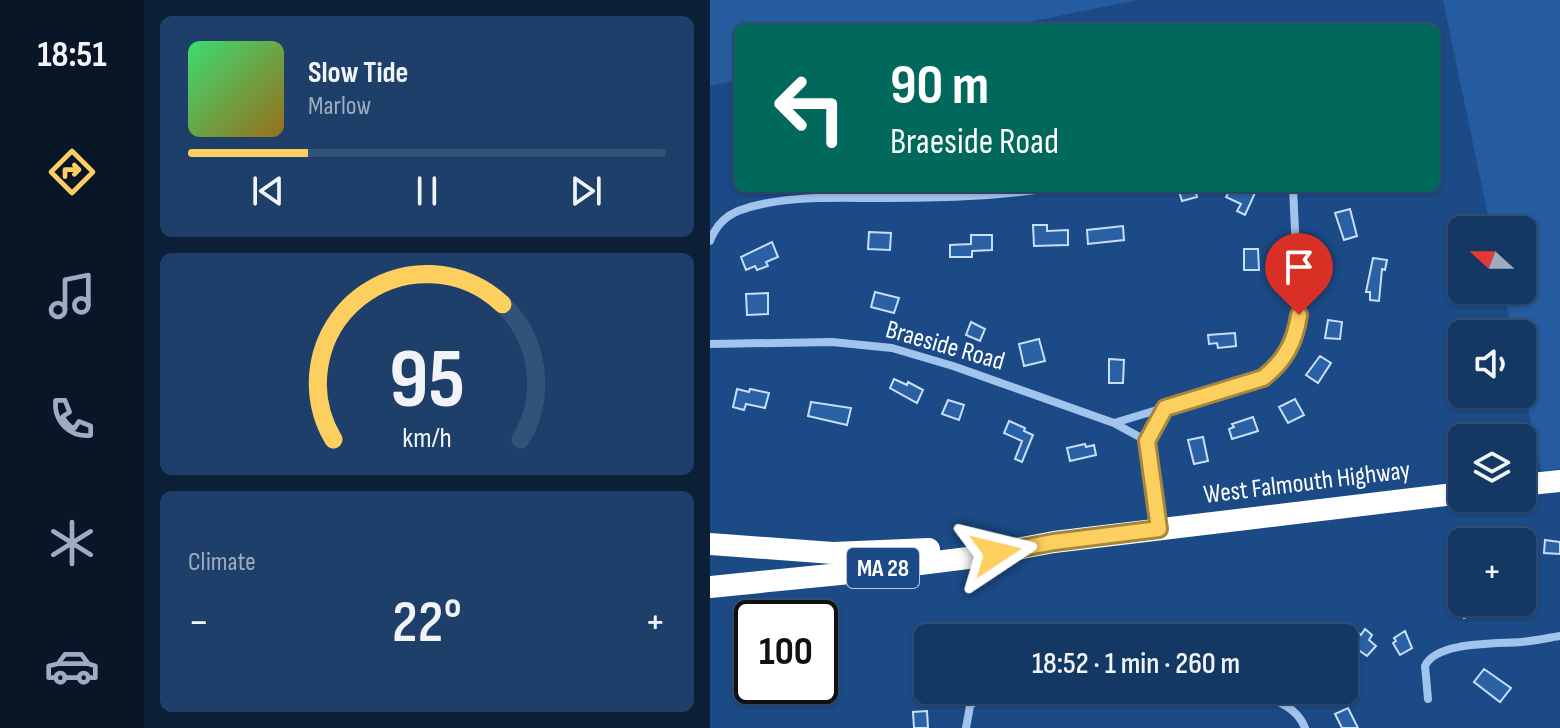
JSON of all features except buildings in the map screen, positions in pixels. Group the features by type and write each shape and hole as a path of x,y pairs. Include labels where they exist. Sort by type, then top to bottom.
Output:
{"highway":[{"path":"1536,484 1560,481"},
{"name":"West Falmouth Highway","path":"1159,529 1448,495"},
{"name":"MA 28","path":"710,587 968,558 1054,542 1159,529"},
{"name":"MA 28","path":"710,544 833,553 1054,542"}],"street":[{"path":"710,241 720,223 735,212 759,205 816,199 1025,192"},
{"path":"1114,423 1263,378 1277,368 1296,335 1299,315 1293,192"},
{"name":"Braeside Road","path":"710,344 832,342 892,348 953,366 1114,423 1147,441"},
{"path":"1159,529 1147,441 1165,408"},
{"path":"1428,699 1425,666 1434,654 1474,644 1560,636"},
{"path":"966,728 972,704"},
{"path":"1284,704 1297,712 1305,728"}],"shaded area":[{"path":"710,0 1138,0 1018,24 734,24 734,81 710,86"},
{"path":"1443,0 1560,0 1560,469 1541,471 1536,447 1536,424 1531,424 1528,408 1536,408 1536,320 1510,320 1506,304 1536,304 1536,216 1488,216"}],"route":[{"path":"996,553 1054,542 1159,529 1147,441 1165,408 1263,378 1277,368 1287,353 1296,335 1299,315"}]}
